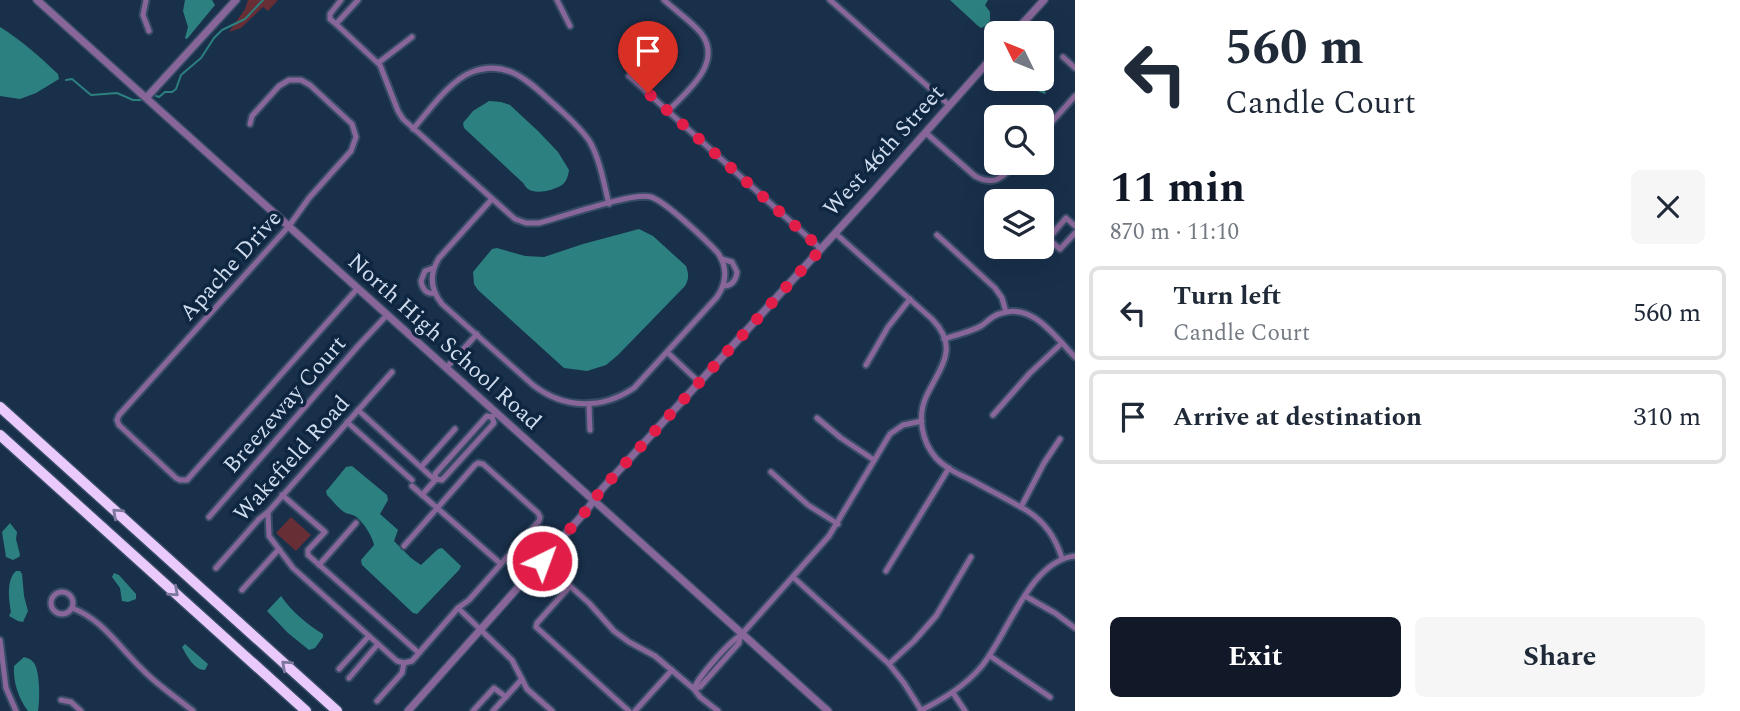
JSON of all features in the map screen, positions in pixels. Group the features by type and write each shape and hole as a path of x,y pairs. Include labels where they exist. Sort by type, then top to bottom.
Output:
{"highway":[{"path":"0,407 337,711"},
{"path":"0,435 306,711"}],"street":[{"name":"North High School Road","path":"37,0 147,97 494,415 828,711"},
{"path":"146,0 143,15 149,31"},
{"path":"341,0 330,14 330,19 378,62 399,114 515,219 532,224 638,196 650,197 659,200 715,250 722,259 725,270 723,286 717,297 628,391 608,401 589,404 559,400 534,386 443,304 432,285 433,268 439,258 492,199"},
{"path":"336,24 358,0"},
{"path":"557,0 570,26"},
{"path":"664,0 700,32 708,53 701,75 668,111"},
{"path":"831,0 949,105"},
{"path":"1025,21 1044,0"},
{"path":"147,97 234,1"},
{"path":"378,62 412,37"},
{"path":"1063,57 1075,68"},
{"name":"West 46th Street","path":"408,711 699,382 984,66"},
{"path":"413,129 456,82 471,73 491,68 511,72 524,78 580,128 594,150 609,204"},
{"path":"628,76 821,249"},
{"name":"Apache Drive","path":"250,124 252,116 280,85 295,79 309,84 350,122 356,137 353,149 306,201 289,226 119,415 117,420 122,429 176,478 183,481 190,477 358,289"},
{"path":"1054,119 1075,96"},
{"path":"926,132 975,176 989,181 1003,175"},
{"path":"1075,226 1066,218 1048,239 1060,249 1075,233"},
{"path":"835,233 937,324 944,339 944,364 925,402 922,421 925,439 936,458 1037,517 1057,543 1062,558"},
{"path":"937,235 995,288 1002,298 1006,312"},
{"path":"722,259 732,262 737,272 732,283 723,286"},
{"path":"433,268 426,270 421,281 428,293 435,293"},
{"path":"866,365 909,299"},
{"path":"944,339 980,326 1006,312 1019,312 1040,321 1075,357"},
{"name":"Breezeway Court","path":"209,517 387,316"},
{"path":"446,369 477,334"},
{"path":"993,415 1030,373 1062,344"},
{"path":"667,352 699,382"},
{"name":"Wakefield Road","path":"216,568 392,372"},
{"path":"589,404 590,430"},
{"path":"358,410 421,467 436,479 442,480 494,423 494,415 486,416 435,474 436,479 422,495"},
{"path":"817,418 874,460"},
{"path":"694,689 699,687 738,643 741,635 821,547 838,524 895,429 922,421"},
{"path":"347,422 399,468 422,495 501,564"},
{"path":"421,467 455,429"},
{"path":"1021,507 1060,439"},
{"path":"461,444 468,451"},
{"path":"399,468 410,457"},
{"path":"268,512 269,536 293,568 397,661 404,663 412,661 458,608 469,600 540,517 483,464 478,463 404,546"},
{"path":"886,571 949,468"},
{"path":"771,472 804,502 838,524"},
{"path":"282,495 325,532 308,555 419,653"},
{"path":"319,565 356,523"},
{"path":"242,590 279,550"},
{"path":"793,577 889,664 921,711 953,693 969,680 990,656 1043,571 1062,558 1075,556"},
{"path":"889,664 936,616 971,557"},
{"path":"542,561 589,603 614,631 656,656 718,711"},
{"path":"570,586 536,627 629,711"},
{"path":"58,592 69,593 73,600 72,608 67,613 56,613 50,604 52,597 58,592"},
{"path":"1025,596 1075,628"},
{"path":"72,608 86,613 141,669 193,711"},
{"path":"458,608 512,660 527,688 552,711"},
{"path":"339,669 369,636"},
{"path":"0,641 6,688 16,711"},
{"path":"349,678 378,644"},
{"path":"990,656 1050,697"},
{"path":"377,701 402,673 404,663"},
{"path":"635,711 672,670"},
{"path":"493,711 522,679"},
{"path":"473,711 494,688 506,697"},
{"path":"953,693 965,711"},
{"path":"61,700 71,702 80,711"}],"shaded area":[{"path":"185,0 212,0 215,5 187,39 188,27 183,11"},
{"path":"248,0 278,0 268,11 263,7 241,28 229,32 245,9"},
{"path":"950,0 988,0 985,5 990,12 990,21 984,21 984,26 981,28"},
{"path":"0,27 37,55 58,74 59,79 20,99 0,96"},
{"path":"489,101 510,105 558,152 569,170 562,185 545,191 531,191 464,128 463,123 473,111"},
{"path":"639,229 653,236 686,266 688,279 685,286 606,365 587,371 564,368 474,284 473,272 492,249 544,257"},
{"path":"352,466 387,495 388,500 380,514 398,530 394,541 411,558 421,565 442,548 461,566 417,614 362,565 361,560 374,545 372,538 358,518 345,513 327,495 326,491 346,467"},
{"path":"291,517 311,535 296,551 276,533"},
{"path":"10,523 17,532 20,555 13,560 6,557 2,532"},
{"path":"16,571 22,574 28,611 23,622 9,616 9,585"},
{"path":"114,573 136,594 136,599 122,601 120,588 112,577"},
{"path":"281,596 300,617 323,634 315,648 309,650 267,611"},
{"path":"185,644 208,664 205,670 197,668 191,662 182,647"},
{"path":"24,657 33,661 36,667 38,711 28,711 21,701 15,683 14,666"}],"waterway":[{"path":"156,96 176,89 181,75 201,58 214,38 222,30 245,19 263,0"},
{"path":"66,80 72,79 91,95 117,93 133,100 143,100"}],"route":[{"path":"542,561 602,489 821,249 648,93"}]}
